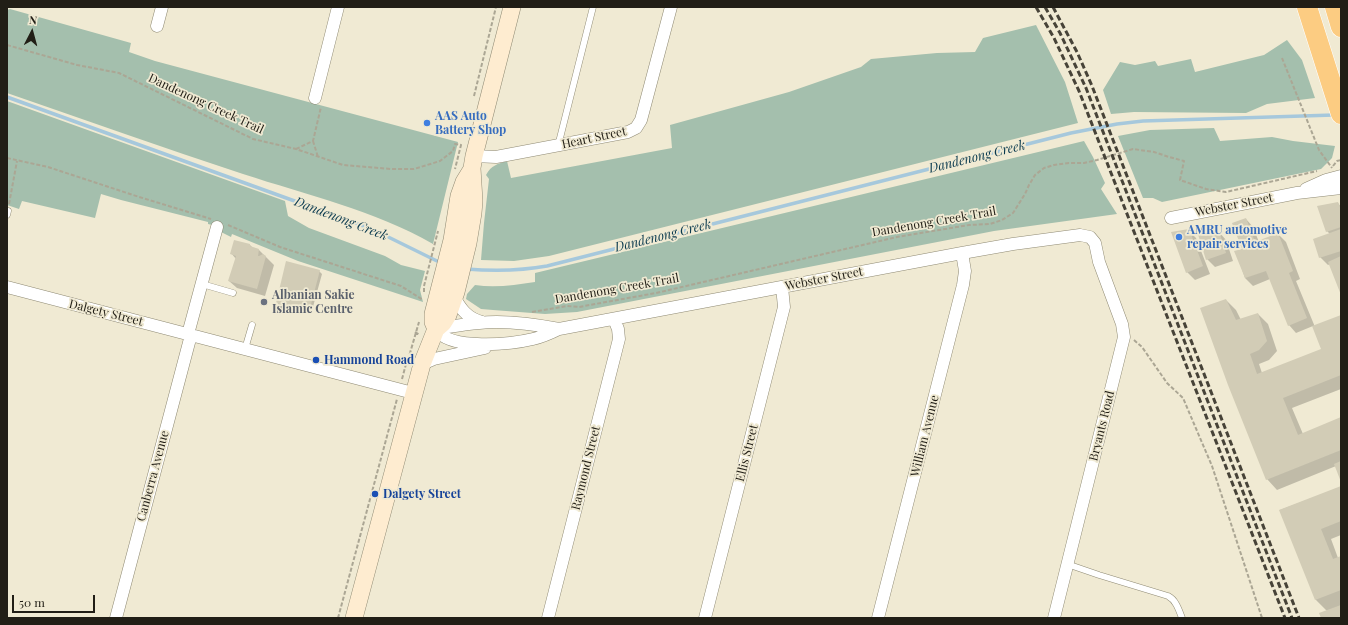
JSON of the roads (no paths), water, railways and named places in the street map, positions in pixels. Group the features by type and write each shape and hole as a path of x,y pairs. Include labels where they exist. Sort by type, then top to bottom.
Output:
{"highway":[{"path":"1306,7 1341,114"},
{"path":"1335,7 1341,27"}],"main road":[{"path":"354,618 406,392 422,364 436,329 433,322 433,314 450,291 453,238 459,196 473,162 512,7"}],"street":[{"path":"157,26 162,7"},
{"path":"315,98 338,7"},
{"name":"Heart Street","path":"473,162 628,132 638,126 641,120 671,7"},
{"name":"Webster Street","path":"1297,193 1326,180 1341,176"},
{"name":"Webster Street","path":"1171,218 1297,193 1341,188"},
{"name":"Canberra Avenue","path":"116,618 217,227"},
{"name":"Webster Street","path":"422,364 434,359 502,344 534,339 559,329 1013,244 1080,235 1090,237"},
{"name":"Bryants Road","path":"1054,618 1124,337 1122,324 1099,262 1095,243 1090,237"},
{"name":"William Avenue","path":"878,618 963,285 965,271 962,253"},
{"name":"Dalgety Street","path":"7,287 406,392"},
{"name":"Ellis Street","path":"705,618 784,307 782,287"},
{"name":"Webster Street","path":"450,291 466,315 483,322"},
{"name":"Raymond Street","path":"548,618 619,339 619,334 614,319"},
{"name":"Webster Street","path":"436,329 483,322 502,322 559,329"},
{"name":"Webster Street","path":"436,329 442,336 465,343 502,344"}],"lane":[{"path":"558,146 593,7"},
{"path":"202,284 233,293"},
{"path":"245,349 252,325"},
{"path":"1067,564 1173,598 1182,618"}],"waterway":[{"name":"Dandenong Creek","path":"7,97 372,229 441,263"},
{"name":"Dandenong Creek","path":"466,269 506,270 547,266 1071,133 1117,124 1143,121 1334,115"}],"railway":[{"path":"1036,7 1054,38 1079,91 1285,618"},
{"path":"1045,7 1060,33 1086,88 1292,618"},
{"path":"1053,7 1077,52 1092,86 1299,618"}],"place":[{"name":"AAS Auto Battery Shop","path":"427,123"},
{"name":"AMRU automotive repair services","path":"1179,237"},
{"name":"Albanian Sakie Islamic Centre","path":"264,302"},
{"name":"Hammond Road","path":"316,360"},
{"name":"Dalgety Street","path":"375,494"}]}
